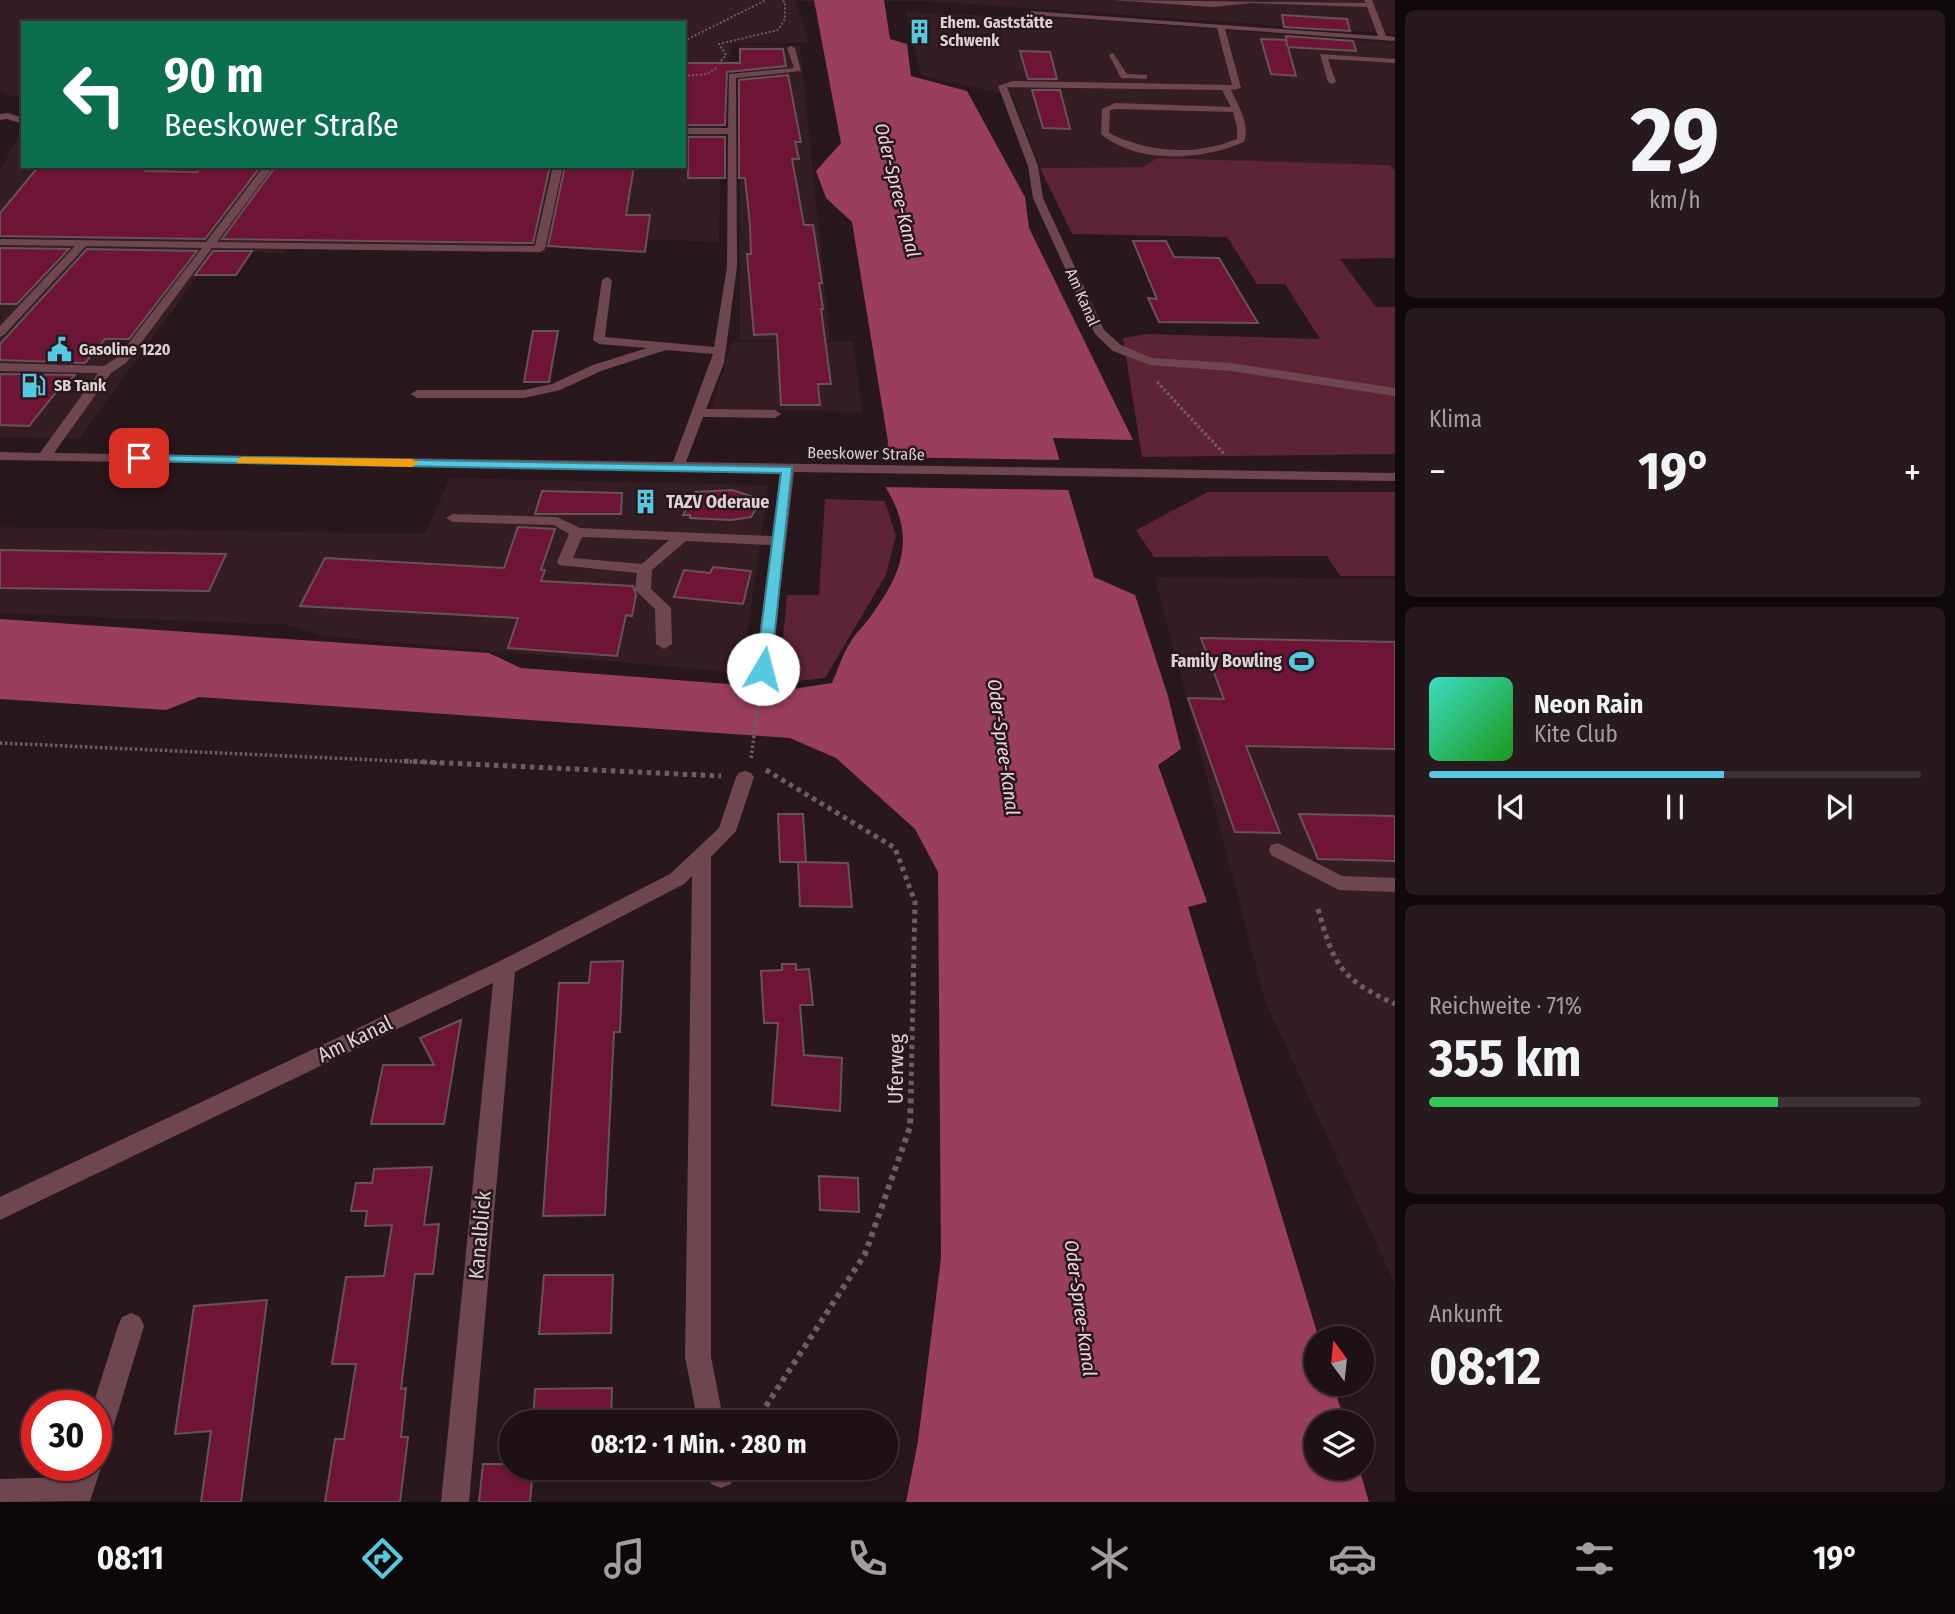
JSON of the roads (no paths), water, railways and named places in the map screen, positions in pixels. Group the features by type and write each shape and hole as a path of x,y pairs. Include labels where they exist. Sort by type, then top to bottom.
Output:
{"street":[{"path":"1116,0 1213,5 1251,1 1369,3 1383,38"},
{"path":"1033,13 1395,39"},
{"path":"1220,26 1237,88 1225,88 1236,110 1245,128 1241,140 1227,148 1207,152 1143,149 1105,134 1107,109 1115,107 1236,110"},
{"path":"677,468 718,363 732,267 732,76 747,72 787,72 798,69 791,48"},
{"path":"1113,55 1124,76 1158,78 1164,86"},
{"path":"1332,82 1323,56 1395,61"},
{"name":"Am Kanal","path":"1225,88 1013,83 1002,86 1034,166 1038,198 1099,332 1117,348 1150,361 1231,367 1395,392"},
{"path":"0,117 8,116 21,120"},
{"path":"686,131 732,131"},
{"path":"44,457 107,370 122,360 268,168"},
{"path":"0,242 540,249 558,168"},
{"path":"0,333 82,245"},
{"path":"607,280 599,340 720,351"},
{"path":"417,394 524,394 556,387 597,368 665,346"},
{"path":"0,367 107,370"},
{"path":"698,412 775,414"},
{"name":"Beeskower Straße","path":"0,456 788,470 1395,477"},
{"path":"763,669 788,470"},
{"path":"453,518 556,521 577,532 780,541"},
{"path":"577,532 564,562 645,569"},
{"path":"664,644 663,608 643,590 645,569 682,537"},
{"name":"Am Kanal","path":"0,1209 505,968 677,879 727,831 748,769"},
{"path":"1278,850 1339,883 1395,885"},
{"path":"702,857 698,1357 708,1410"},
{"name":"Kanalblick","path":"455,1502 505,968"},
{"path":"111,1390 131,1326"},
{"path":"0,1493 80,1491 83,1481"}],"water":[{"name":"Oder-Spree-Kanal","path":"814,0 884,0 890,39 907,44 911,76 967,91 1025,197 1029,228 1133,440 1053,438 1094,577 1135,595 1168,696 1181,749 1158,765 1207,902 1188,907 1315,1326 1304,1326 1304,1396 1337,1396 1341,1410 1304,1410 1304,1480 1363,1480 1369,1502 906,1502 918,1441 941,1258 938,872 915,829 836,758 790,738 199,697 166,710 0,699 0,619 489,653 521,668 793,689 832,683 847,648 873,613 893,579 903,548 899,515 881,480 888,442 852,222 826,198 816,171 841,143"}],"place":[{"name":"Ehem. Gaststätte Schwenk","path":"920,31"},
{"name":"Gasoline 1220","path":"59,349"},
{"name":"SB Tank","path":"34,385"},
{"name":"TAZV Oderaue","path":"646,502"},
{"name":"Family Bowling","path":"1302,661"}]}
